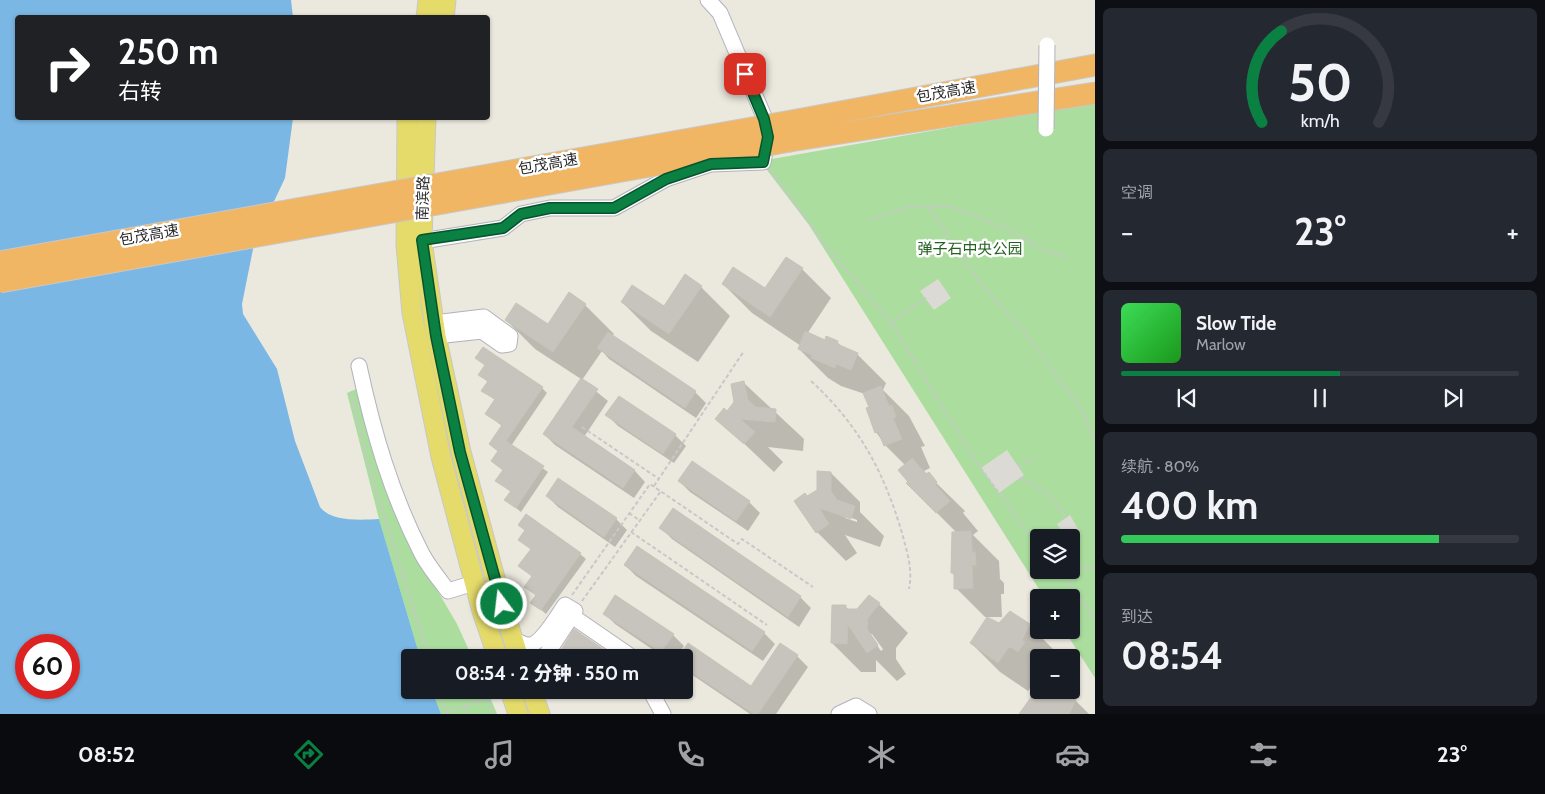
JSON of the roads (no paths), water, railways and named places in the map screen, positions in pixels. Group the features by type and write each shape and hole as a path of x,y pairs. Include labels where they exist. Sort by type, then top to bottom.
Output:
{"highway":[{"name":"包茂高速","path":"0,282 788,131 1095,65"},
{"name":"包茂高速","path":"0,262 788,131 1095,93"}],"main road":[{"path":"426,15 428,0"},
{"path":"444,15 446,0"},
{"name":"南滨路","path":"407,120 406,245 412,313 441,457 474,583 495,649"},
{"name":"南滨路","path":"426,120 422,240 435,330 460,452 516,649"},
{"path":"513,699 518,714"},
{"path":"534,699 540,714"}],"street":[{"path":"422,240 503,228 521,214 550,208 614,208 660,182 711,164 763,162 768,137 764,119 720,13 708,0"},
{"path":"1046,128 1047,45"},
{"path":"435,330 482,331 506,341"},
{"path":"359,366 379,447 403,512 423,555 448,591 474,583"},
{"path":"512,638 527,645 534,644 570,611"},
{"path":"549,649 570,611"},
{"path":"570,611 621,649"},
{"path":"655,699 663,714"},
{"path":"839,714 856,706 869,714"}],"water":[{"path":"0,0 291,0 293,15 15,15 15,120 293,120 285,178 254,244 242,304 243,314 277,369 295,441 320,507 325,512 339,518 355,520 379,519 418,649 401,649 401,699 435,699 441,714 0,714"}],"park label":[{"name":"弹子石中央公园","path":"970,249"}]}
